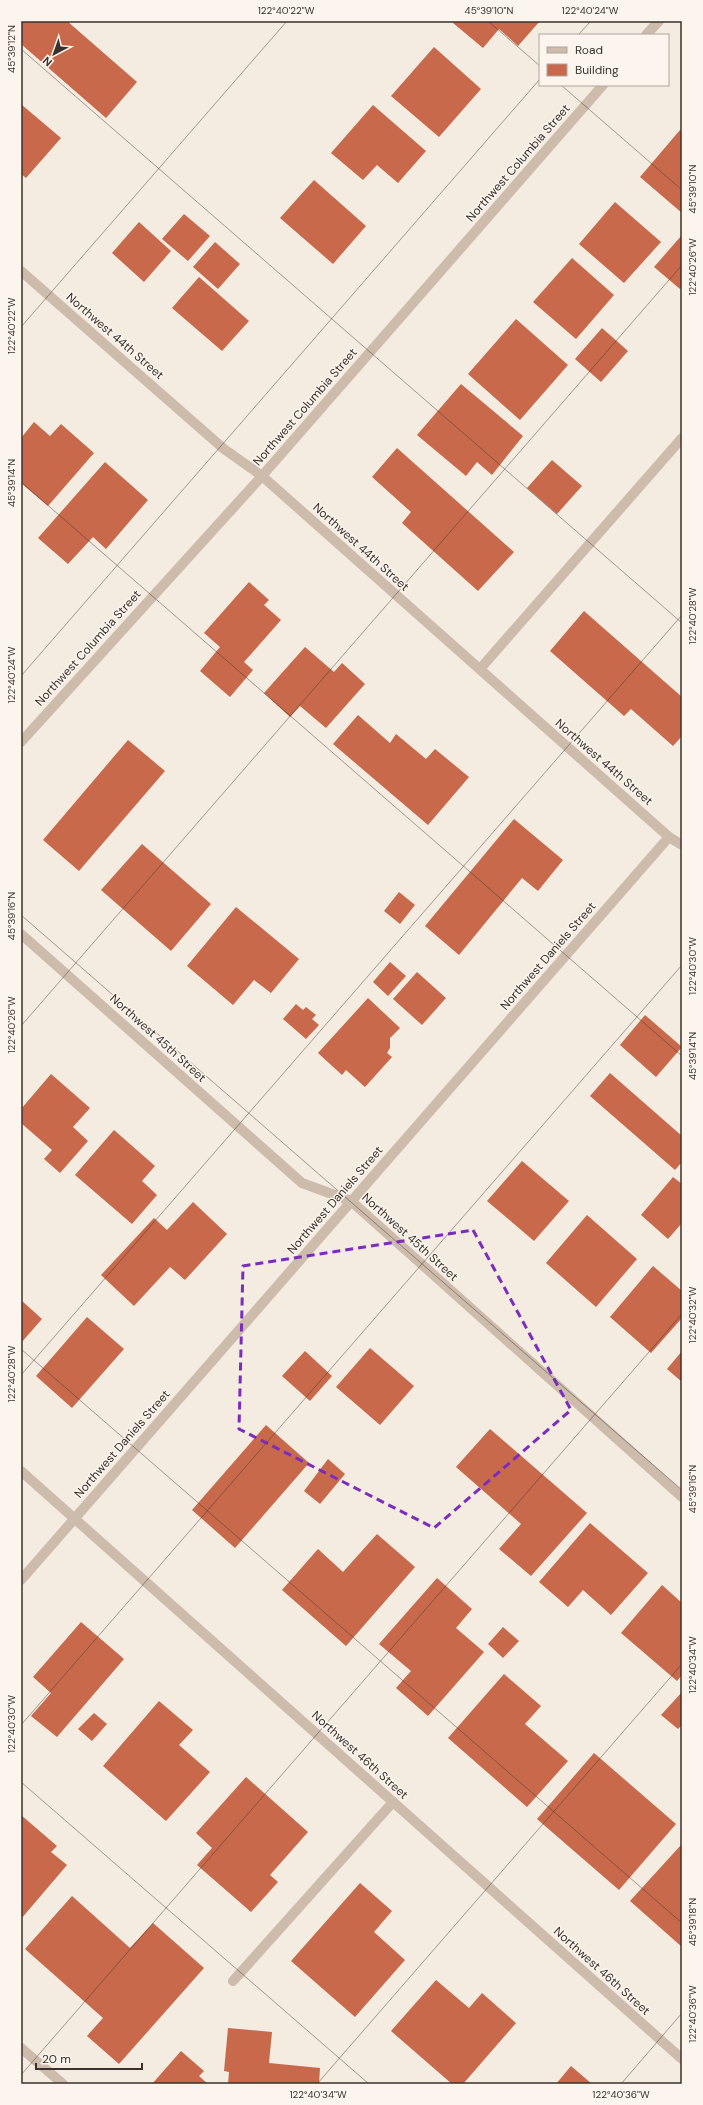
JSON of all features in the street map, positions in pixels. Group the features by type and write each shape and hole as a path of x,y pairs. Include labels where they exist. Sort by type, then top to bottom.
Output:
{"street":[{"path":"647,34 659,21"},
{"name":"Northwest Columbia Street","path":"21,742 262,476 602,86"},
{"name":"Northwest 44th Street","path":"21,271 224,449 262,476 669,837 682,845"},
{"path":"480,669 682,438"},
{"name":"Northwest Daniels Street","path":"21,1580 669,837"},
{"name":"Northwest 45th Street","path":"21,934 302,1183 352,1201 682,1497"},
{"name":"Northwest 46th Street","path":"21,1471 682,2059"},
{"path":"233,1981 393,1802"},
{"path":"21,2048 62,2084"}],"highlighted area":[{"path":"473,1230 571,1410 434,1528 239,1429 243,1266"}],"building":[{"path":"21,21 67,21 137,82 106,118 21,44"},
{"path":"455,21 540,21 518,46 499,29 483,48 453,23"},
{"path":"434,47 481,89 439,137 391,96"},
{"path":"22,105 61,138 26,178 21,174"},
{"path":"373,105 426,151 398,183 377,165 363,180 331,153"},
{"path":"680,130 682,132 682,213 640,177"},
{"path":"314,180 366,226 333,264 280,218"},
{"path":"615,202 661,242 624,283 579,244"},
{"path":"184,214 210,236 188,261 162,239"},
{"path":"139,222 171,251 144,282 112,253"},
{"path":"682,235 682,287 680,289 654,267"},
{"path":"215,242 240,264 218,289 193,267"},
{"path":"572,258 614,295 576,339 533,302"},
{"path":"199,277 249,321 222,351 172,308"},
{"path":"516,319 568,365 520,420 468,374"},
{"path":"602,328 628,351 601,382 575,359"},
{"path":"461,384 523,436 492,475 477,462 466,476 417,435"},
{"path":"34,422 50,436 61,424 94,453 48,506 21,483 21,438"},
{"path":"397,448 514,552 478,591 402,523 411,512 372,477"},
{"path":"552,460 582,486 557,514 527,488"},
{"path":"105,462 148,500 106,549 93,537 68,564 38,538"},
{"path":"249,582 269,600 264,605 281,620 244,662 253,670 230,697 200,671 220,647 204,633"},
{"path":"584,611 682,697 682,736 673,746 631,709 624,716 550,651"},
{"path":"305,647 334,672 342,663 365,684 326,728 300,706 290,717 264,693"},
{"path":"358,715 390,743 396,734 426,759 435,749 469,777 428,825 333,744"},
{"path":"128,740 165,771 79,871 43,840"},
{"path":"514,819 563,860 538,891 522,878 459,955 425,926"},
{"path":"142,844 211,904 171,951 101,890"},
{"path":"399,892 415,905 400,924 384,911"},
{"path":"236,907 299,959 271,993 254,980 233,1005 187,966"},
{"path":"390,962 406,976 388,996 373,982"},
{"path":"417,972 446,998 422,1025 393,999"},
{"path":"368,998 400,1028 390,1038 390,1048 387,1053 392,1057 365,1087 346,1070 342,1075 318,1053"},
{"path":"296,1004 303,1010 306,1007 316,1015 312,1019 319,1025 306,1039 283,1019"},
{"path":"645,1015 682,1047 656,1077 620,1045"},
{"path":"610,1073 682,1136 682,1162 675,1170 590,1096"},
{"path":"51,1074 90,1108 73,1127 88,1141 60,1173 44,1159 52,1150 21,1123 21,1109"},
{"path":"114,1130 155,1166 142,1181 157,1195 132,1224 75,1175"},
{"path":"522,1161 569,1201 534,1241 487,1201"},
{"path":"673,1177 682,1184 682,1223 668,1239 641,1215"},
{"path":"193,1202 227,1234 185,1280 170,1267 134,1306 101,1275 154,1218 167,1230"},
{"path":"587,1215 637,1259 596,1307 546,1263"},
{"path":"653,1266 682,1291 682,1318 651,1353 610,1317"},
{"path":"21,1300 42,1319 21,1343"},
{"path":"87,1317 124,1349 72,1408 36,1376"},
{"path":"370,1348 414,1386 380,1425 336,1387"},
{"path":"305,1351 332,1376 310,1401 282,1376"},
{"path":"682,1351 682,1382 667,1369"},
{"path":"266,1425 309,1463 235,1548 192,1510"},
{"path":"490,1429 587,1513 531,1576 499,1549 521,1524 456,1467"},
{"path":"328,1459 345,1474 320,1504 304,1491"},
{"path":"590,1523 648,1573 611,1615 583,1590 568,1607 539,1582"},
{"path":"377,1534 415,1567 346,1646 282,1590 318,1549 343,1572"},
{"path":"437,1578 472,1609 456,1628 484,1652 428,1716 396,1688 411,1671 379,1644"},
{"path":"662,1585 682,1603 682,1675 677,1681 621,1633"},
{"path":"81,1622 124,1659 57,1737 31,1716 51,1693 33,1677"},
{"path":"503,1627 519,1641 503,1658 488,1644"},
{"path":"504,1674 541,1706 525,1724 568,1761 527,1807 448,1738"},
{"path":"682,1692 682,1725 678,1729 661,1715"},
{"path":"159,1701 193,1730 179,1745 210,1772 166,1821 103,1766"},
{"path":"94,1713 107,1724 92,1741 78,1729"},
{"path":"594,1753 676,1824 619,1890 537,1819"},
{"path":"246,1777 308,1832 270,1875 278,1882 251,1912 197,1865 212,1848 196,1833"},
{"path":"21,1815 57,1846 51,1852 67,1865 21,1919"},
{"path":"681,1845 682,1846 682,1947 630,1901"},
{"path":"360,1883 392,1911 374,1932 405,1960 355,2017 291,1961"},
{"path":"72,1896 130,1948 153,1923 204,1968 119,2064 87,2036 103,2018 25,1949"},
{"path":"436,1980 469,2008 482,1993 516,2023 463,2084 452,2084 391,2031"},
{"path":"228,2028 272,2032 269,2063 320,2068 319,2084 228,2084 229,2072 224,2071"},
{"path":"181,2051 204,2071 199,2076 208,2084 152,2084"},
{"path":"571,2066 592,2084 556,2084"}]}
